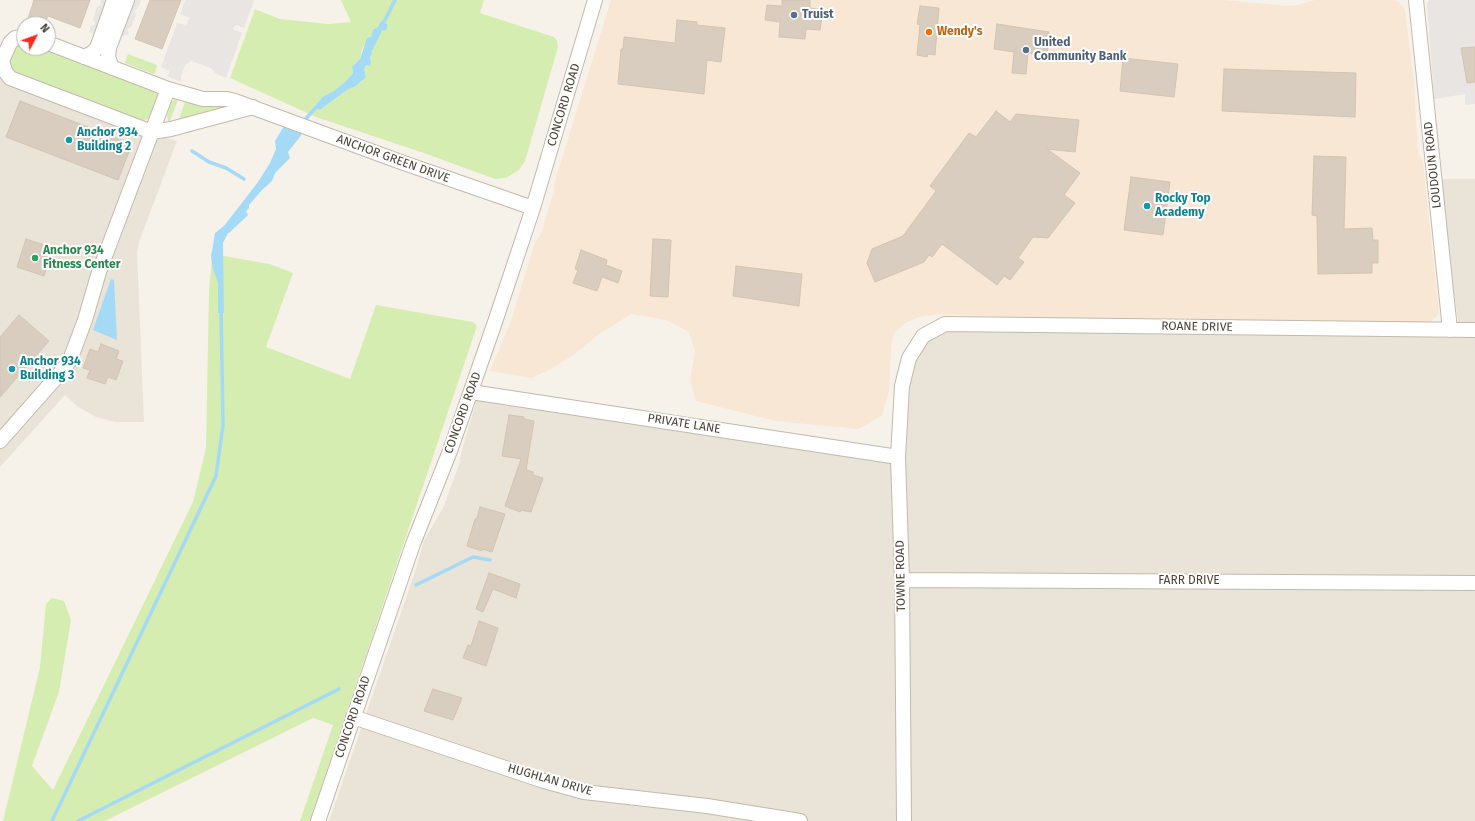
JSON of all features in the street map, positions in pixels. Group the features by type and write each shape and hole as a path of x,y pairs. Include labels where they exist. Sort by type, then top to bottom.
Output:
{"street":[{"path":"84,57 92,53 97,48 114,0"},
{"path":"112,68 108,60 108,54 127,0"},
{"name":"CONCORD ROAD","path":"318,821 352,717 413,544 450,451 471,392 533,208 595,0"},
{"name":"LOUDOUN ROAD","path":"1416,0 1450,330"},
{"path":"16,38 5,44 1,60 4,71 10,78 152,132 171,129 253,107"},
{"name":"ANCHOR GREEN DRIVE","path":"56,46 168,89 202,99 231,100 253,107 318,132 533,208"},
{"path":"0,441 62,372 70,360 85,320 100,272 168,89"},
{"name":"ROANE DRIVE","path":"923,336 946,324 1475,330"},
{"name":"TOWNE ROAD","path":"904,821 902,580 898,457 902,386 909,358 923,336"},
{"name":"PRIVATE LANE","path":"471,392 898,457"},
{"name":"FARR DRIVE","path":"902,580 1475,583"},
{"name":"HUGHLAN DRIVE","path":"352,717 584,792 707,806 800,821"}],"shaded area":[{"path":"100,0 111,0 98,36 89,32 91,26 95,24 93,19 97,7 102,5"},
{"path":"131,0 141,0 138,8 134,11 136,15 131,27 127,29 129,34 119,37"},
{"path":"185,0 254,0 244,28 236,25 233,28 234,30 242,33 226,78 215,73 211,68 191,61 186,64 184,68 181,76 181,82 167,76 169,71 161,67 177,23 186,25 190,18 180,14"},
{"path":"611,0 1224,0 1288,6 1315,0 1397,1 1405,10 1414,82 1418,153 1423,162 1439,312 1437,316 1427,325 1072,319 939,314 919,317 905,323 894,333 891,347 889,391 882,416 858,429 775,421 696,401 690,380 695,351 689,332 666,320 631,314 598,335 575,354 551,369 532,378 490,371 511,321 535,242 541,234 552,197 555,194 555,181"},
{"path":"1429,0 1475,0 1475,104 1465,105 1465,94 1434,99 1427,3"},
{"path":"0,72 125,126 177,141 139,242 137,252 144,422 115,422 96,417 78,407 65,395 0,467"},
{"path":"1441,179 1475,179 1475,821 329,821 416,569 424,540 443,508 460,462 461,453 477,399 904,464 908,387 917,354 929,341 947,331 1460,337 1441,194"}],"green space":[{"path":"341,0 484,0 480,13 554,37 557,41 558,47 525,161 519,170 506,178 495,179 424,153 316,117 230,78 255,9 280,19 329,24 351,22","holes":["378,27 380,34 375,38 370,49 372,54 368,65 364,69 366,77 356,86 347,90 320,110 315,107 322,97 334,92 353,73 352,67 360,59 362,49"]},
{"path":"16,46 16,56 56,56 56,51 157,91 158,95 150,118 140,120 15,74 8,65 13,48"},
{"path":"128,54 157,65 155,73 153,74 125,63"},
{"path":"179,97 170,121 168,121 167,115 171,102"},
{"path":"186,99 236,104 178,122"},
{"path":"224,256 270,264 293,273 266,347 350,379 376,305 473,322 477,326 310,821 300,821 333,725 313,718 105,821 3,821 40,667 46,604 52,598 64,601 71,620 59,692 32,766 53,790 193,502 206,448 209,290 212,258"}],"water":[{"path":"381,21 387,24 387,29 384,31 382,30 375,38 370,49 372,54 370,58 371,63 370,66 366,66 364,69 366,77 356,86 347,90 320,110 315,107 322,97 334,91 353,73 352,67 360,59 367,38 371,37 373,30 378,27"},
{"path":"284,126 303,133 288,152 290,158 275,173 272,181 249,205 249,208 246,211 248,215 228,233 223,243 224,313 218,313 218,283 211,257 215,233 224,226 258,182 270,163 276,149 275,141"},
{"path":"111,279 114,280 117,340 93,330"}],"building":[{"path":"34,0 90,0 80,28 56,19 56,16 29,16"},
{"path":"150,0 181,0 162,49 135,39"},
{"name":"Truist","path":"782,0 810,0 810,8 823,10 820,30 806,29 805,39 779,37 780,22 765,20 767,5 782,6"},
{"name":"Wendy's","path":"920,6 939,8 935,55 928,54 927,57 917,55 920,25 917,24"},
{"path":"677,20 697,22 697,25 725,28 721,62 707,60 704,94 618,84 621,49 623,49 624,37 675,43"},
{"name":"United Community Bank","path":"997,24 1049,32 1047,56 1028,53 1026,74 1012,73 1014,52 994,49"},
{"path":"1475,47 1475,82 1467,83 1461,48"},
{"path":"1123,58 1178,64 1174,97 1120,91"},
{"path":"1224,69 1356,73 1355,117 1222,111"},
{"name":"Anchor 934 Building 2","path":"20,101 132,144 118,180 6,137"},
{"path":"996,111 1010,122 1016,114 1079,120 1075,152 1047,149 1080,173 1064,195 1075,203 1048,238 1033,237 1018,258 1024,262 1010,280 1004,276 997,285 942,244 932,257 929,255 924,262 875,282 867,263 872,249 903,236 936,191 930,186 969,133 976,137"},
{"path":"1314,156 1346,157 1344,229 1372,228 1373,240 1378,240 1378,263 1372,263 1372,273 1318,274 1317,216 1312,215"},
{"name":"Rocky Top Academy","path":"1131,177 1170,182 1163,235 1124,230"},
{"name":"Anchor 934 Fitness Center","path":"26,239 53,248 44,276 17,267"},
{"path":"653,239 671,240 668,297 650,296"},
{"path":"581,250 607,260 606,265 622,271 618,283 602,277 597,291 573,283 578,270 575,269"},
{"path":"736,266 802,274 799,306 733,296"},
{"name":"Anchor 934 Building 3","path":"19,315 49,341 0,397 0,337"},
{"path":"101,344 119,351 116,359 123,361 116,380 108,377 105,384 87,378 90,370 83,368 90,349 98,352"},
{"path":"509,415 524,417 524,419 534,421 526,470 533,472 533,475 543,478 531,512 521,510 520,512 505,506 521,459 502,456"},
{"path":"480,507 505,514 492,552 482,549 482,551 467,546"},
{"path":"489,573 520,584 516,598 493,589 483,612 476,609"},
{"path":"479,621 498,628 486,666 463,658 468,645 471,646"},
{"path":"433,689 462,698 453,720 424,711"}],"waterway":[{"path":"382,26 395,0"},
{"path":"369,53 379,33"},
{"path":"303,122 319,104"},
{"path":"192,151 209,162 226,168 244,179"},
{"path":"52,821 216,476 223,425 221,308"},
{"path":"416,585 473,557 490,560"},
{"path":"78,821 339,689"}],"place":[{"name":"Truist","path":"794,15"},
{"name":"Wendy's","path":"929,32"},
{"name":"United Community Bank","path":"1026,50"},
{"name":"Anchor 934 Building 2","path":"69,140"},
{"name":"Rocky Top Academy","path":"1147,206"},
{"name":"Anchor 934 Fitness Center","path":"35,258"},
{"name":"Anchor 934 Building 3","path":"12,369"}]}
